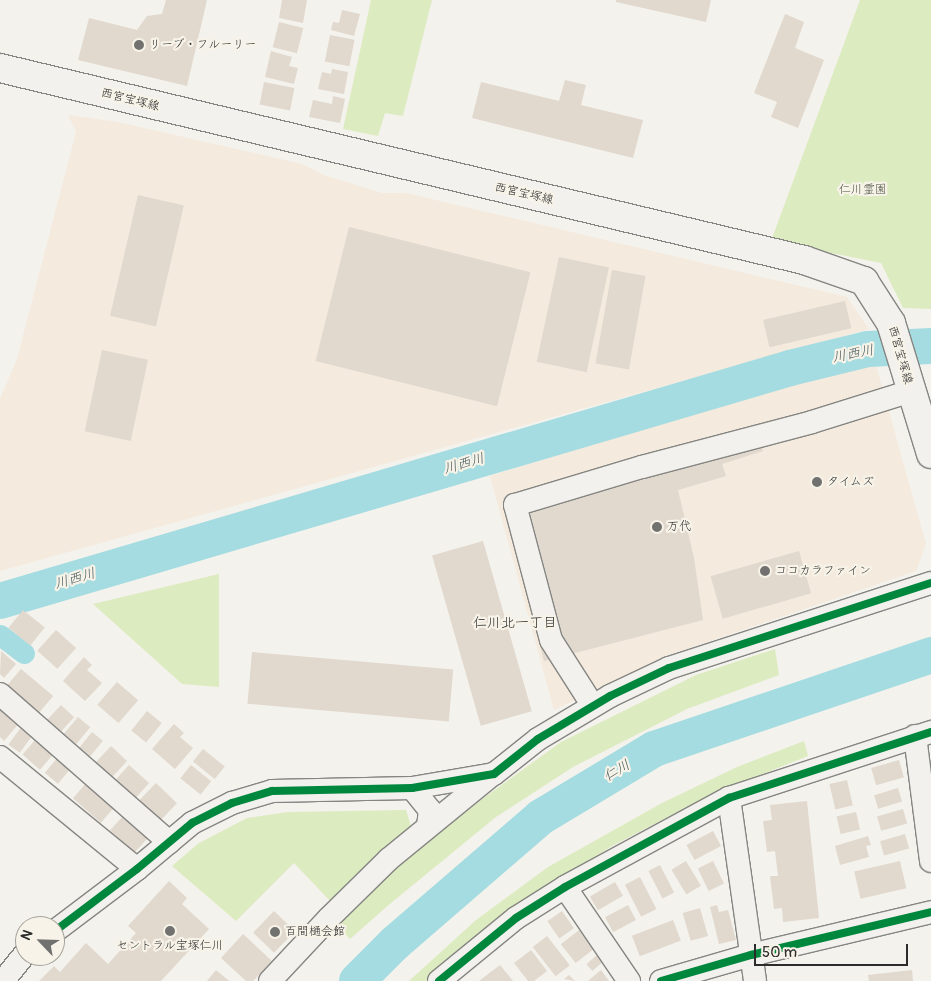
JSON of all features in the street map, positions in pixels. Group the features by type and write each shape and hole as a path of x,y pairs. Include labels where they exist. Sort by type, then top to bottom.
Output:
{"main road":[{"name":"西宮宝塚線","path":"0,68 804,260 864,280 891,323 931,454"}],"street":[{"path":"593,706 551,640 516,505 642,467 812,422 908,378"},
{"path":"270,981 388,859 538,739 593,706 669,668 931,583"},
{"path":"0,694 169,842"},
{"path":"439,981 516,918 564,887 729,798 923,734 931,861"},
{"path":"0,757 137,869"},
{"path":"65,923 137,869 192,823 232,803 272,791 412,788 494,774"},
{"path":"412,788 430,810 428,827"},
{"path":"729,798 755,981"},
{"path":"564,887 630,981"},
{"path":"661,981 750,955 931,912"},
{"path":"3,976 15,964"}],"shaded area":[{"path":"68,115 118,122 302,164 324,175 382,193 406,193 847,297 869,329 0,571 0,399 17,359 76,132"},
{"path":"874,358 926,544 916,571 672,654 554,710 490,476"}],"green space":[{"path":"371,0 432,0 403,116 385,113 378,136 343,129"},
{"name":"仁川霊園","path":"860,0 931,0 931,309 903,308 881,263 771,241"},
{"path":"219,574 219,687 182,684 93,604"},
{"path":"775,649 779,675 687,709 573,767 496,817 350,939 336,924 379,881 485,797 561,742 696,675"},
{"path":"804,741 808,756 710,795 612,846 511,910 426,981 409,981 476,920 548,867 662,803 737,767"},
{"path":"406,810 412,830 333,904 294,863 236,921 172,866 199,843 247,818 288,812"}],"building":[{"name":"リーブ・フルーリー","path":"166,0 207,0 187,86 78,60 89,18 137,30 147,16 162,14"},
{"path":"282,0 307,0 303,23 279,18"},
{"path":"616,0 711,0 706,22 616,2"},
{"path":"342,10 360,14 354,36 331,30 333,22 339,23"},
{"path":"785,14 804,22 795,48 824,60 798,128 771,117 777,102 754,93"},
{"path":"279,22 303,28 297,53 273,47"},
{"path":"330,35 355,40 349,66 325,62"},
{"path":"271,51 292,57 289,66 298,68 294,84 265,77"},
{"path":"332,69 348,72 344,94 318,89 322,72 331,74"},
{"path":"565,80 586,85 581,105 643,120 633,158 472,118 481,82 559,101"},
{"path":"264,82 294,88 290,110 260,105"},
{"path":"333,96 345,99 340,123 309,117 313,100 332,104"},
{"path":"138,195 184,206 156,326 110,316"},
{"path":"349,227 530,272 497,406 316,361"},
{"path":"559,257 609,268 587,372 537,362"},
{"path":"612,270 645,276 629,369 596,364"},
{"path":"845,301 851,328 769,347 763,320"},
{"path":"102,350 148,360 131,441 85,431"},
{"path":"756,424 763,451 722,464 726,476 678,490 694,558 703,620 544,661 503,498"},
{"path":"483,541 532,711 481,726 432,556"},
{"path":"799,551 811,593 723,619 711,576"},
{"path":"23,610 45,628 30,645 9,628"},
{"path":"56,630 76,648 57,669 37,651"},
{"path":"1,651 16,664 4,678 0,674"},
{"path":"252,652 453,670 449,721 247,704"},
{"path":"84,657 92,665 87,670 102,683 85,701 63,681"},
{"path":"21,669 53,696 38,714 6,687"},
{"path":"117,682 138,700 118,723 97,705"},
{"path":"61,705 74,717 60,733 47,720"},
{"path":"0,708 20,722 4,741 0,737"},
{"path":"147,711 162,723 146,742 131,730"},
{"path":"78,717 90,727 76,744 64,734"},
{"path":"174,724 184,733 180,737 193,748 175,769 152,749"},
{"path":"22,726 33,734 20,753 8,745"},
{"path":"92,732 103,741 90,756 79,748"},
{"path":"37,738 54,753 40,770 23,755"},
{"path":"111,746 127,761 111,778 95,763"},
{"path":"203,749 225,767 215,779 193,761"},
{"path":"59,756 72,767 58,784 45,773"},
{"path":"899,760 904,777 876,785 871,768"},
{"path":"129,765 149,783 136,798 116,780"},
{"path":"191,765 211,781 201,795 180,778"},
{"path":"847,780 853,805 835,809 829,784"},
{"path":"88,781 116,805 101,823 73,798"},
{"path":"156,783 177,803 160,820 139,800"},
{"path":"898,788 902,801 878,809 874,795"},
{"path":"807,801 819,918 783,922 782,908 774,909 770,876 778,876 775,851 767,852 763,821 772,820 770,805"},
{"path":"903,809 907,823 881,831 877,816"},
{"path":"127,812 151,835 134,853 110,830"},
{"path":"856,812 860,830 841,834 837,816"},
{"path":"713,831 721,846 694,860 687,845"},
{"path":"905,834 909,848 884,856 880,841"},
{"path":"868,836 871,845 866,846 869,857 840,865 835,846"},
{"path":"686,861 701,886 686,895 671,870"},
{"path":"713,861 724,883 709,891 698,868"},
{"path":"900,861 906,888 861,899 854,872"},
{"path":"660,865 674,893 662,899 648,871"},
{"path":"640,877 656,909 641,917 625,885"},
{"name":"セントラル宝塚仁川","path":"169,881 187,898 182,904 209,929 161,981 39,981 54,966 60,972 86,943 108,964 136,933 128,926"},
{"path":"615,882 623,896 598,910 590,896"},
{"path":"628,905 636,920 613,932 605,917"},
{"path":"717,905 719,912 728,910 736,940 719,944 710,907"},
{"path":"700,908 708,936 691,941 683,913"},
{"name":"百間樋会館","path":"274,911 295,931 274,953 253,933"},
{"path":"562,911 574,928 559,939 547,921"},
{"path":"673,920 681,941 640,956 632,936"},
{"path":"579,930 594,949 576,963 561,944"},
{"path":"243,934 272,961 253,981 246,981 221,958"},
{"path":"547,936 570,965 556,976 533,947"},
{"path":"531,950 547,971 534,981 528,981 514,963"},
{"path":"597,955 603,962 592,971 586,964"},
{"path":"500,965 513,981 479,981"},
{"path":"216,970 229,981 207,981"},
{"path":"601,970 609,981 588,981"},
{"path":"912,970 913,981 869,981 868,975"},
{"path":"569,975 575,981 564,979"}],"waterway":[{"name":"川西川","path":"0,601 790,368 868,349 931,346"},
{"path":"0,635 24,653"},
{"name":"仁川","path":"357,981 395,943 541,817 654,749 931,655"}],"cycle path":[{"path":"65,923 137,869 192,823 232,803 272,791 412,788 494,774 538,739 610,696 669,668 931,583"},
{"path":"439,981 516,918 565,887 729,798 931,732"},
{"path":"661,981 751,955 931,912"}],"place":[{"name":"リーブ・フルーリー","path":"139,45"},
{"name":"タイムズ","path":"817,482"},
{"name":"万代","path":"657,527"},
{"name":"ココカラファイン","path":"765,571"},
{"name":"セントラル宝塚仁川","path":"170,931"},
{"name":"百間樋会館","path":"275,932"}],"district":[{"name":"仁川北一丁目","path":"515,623"}]}
